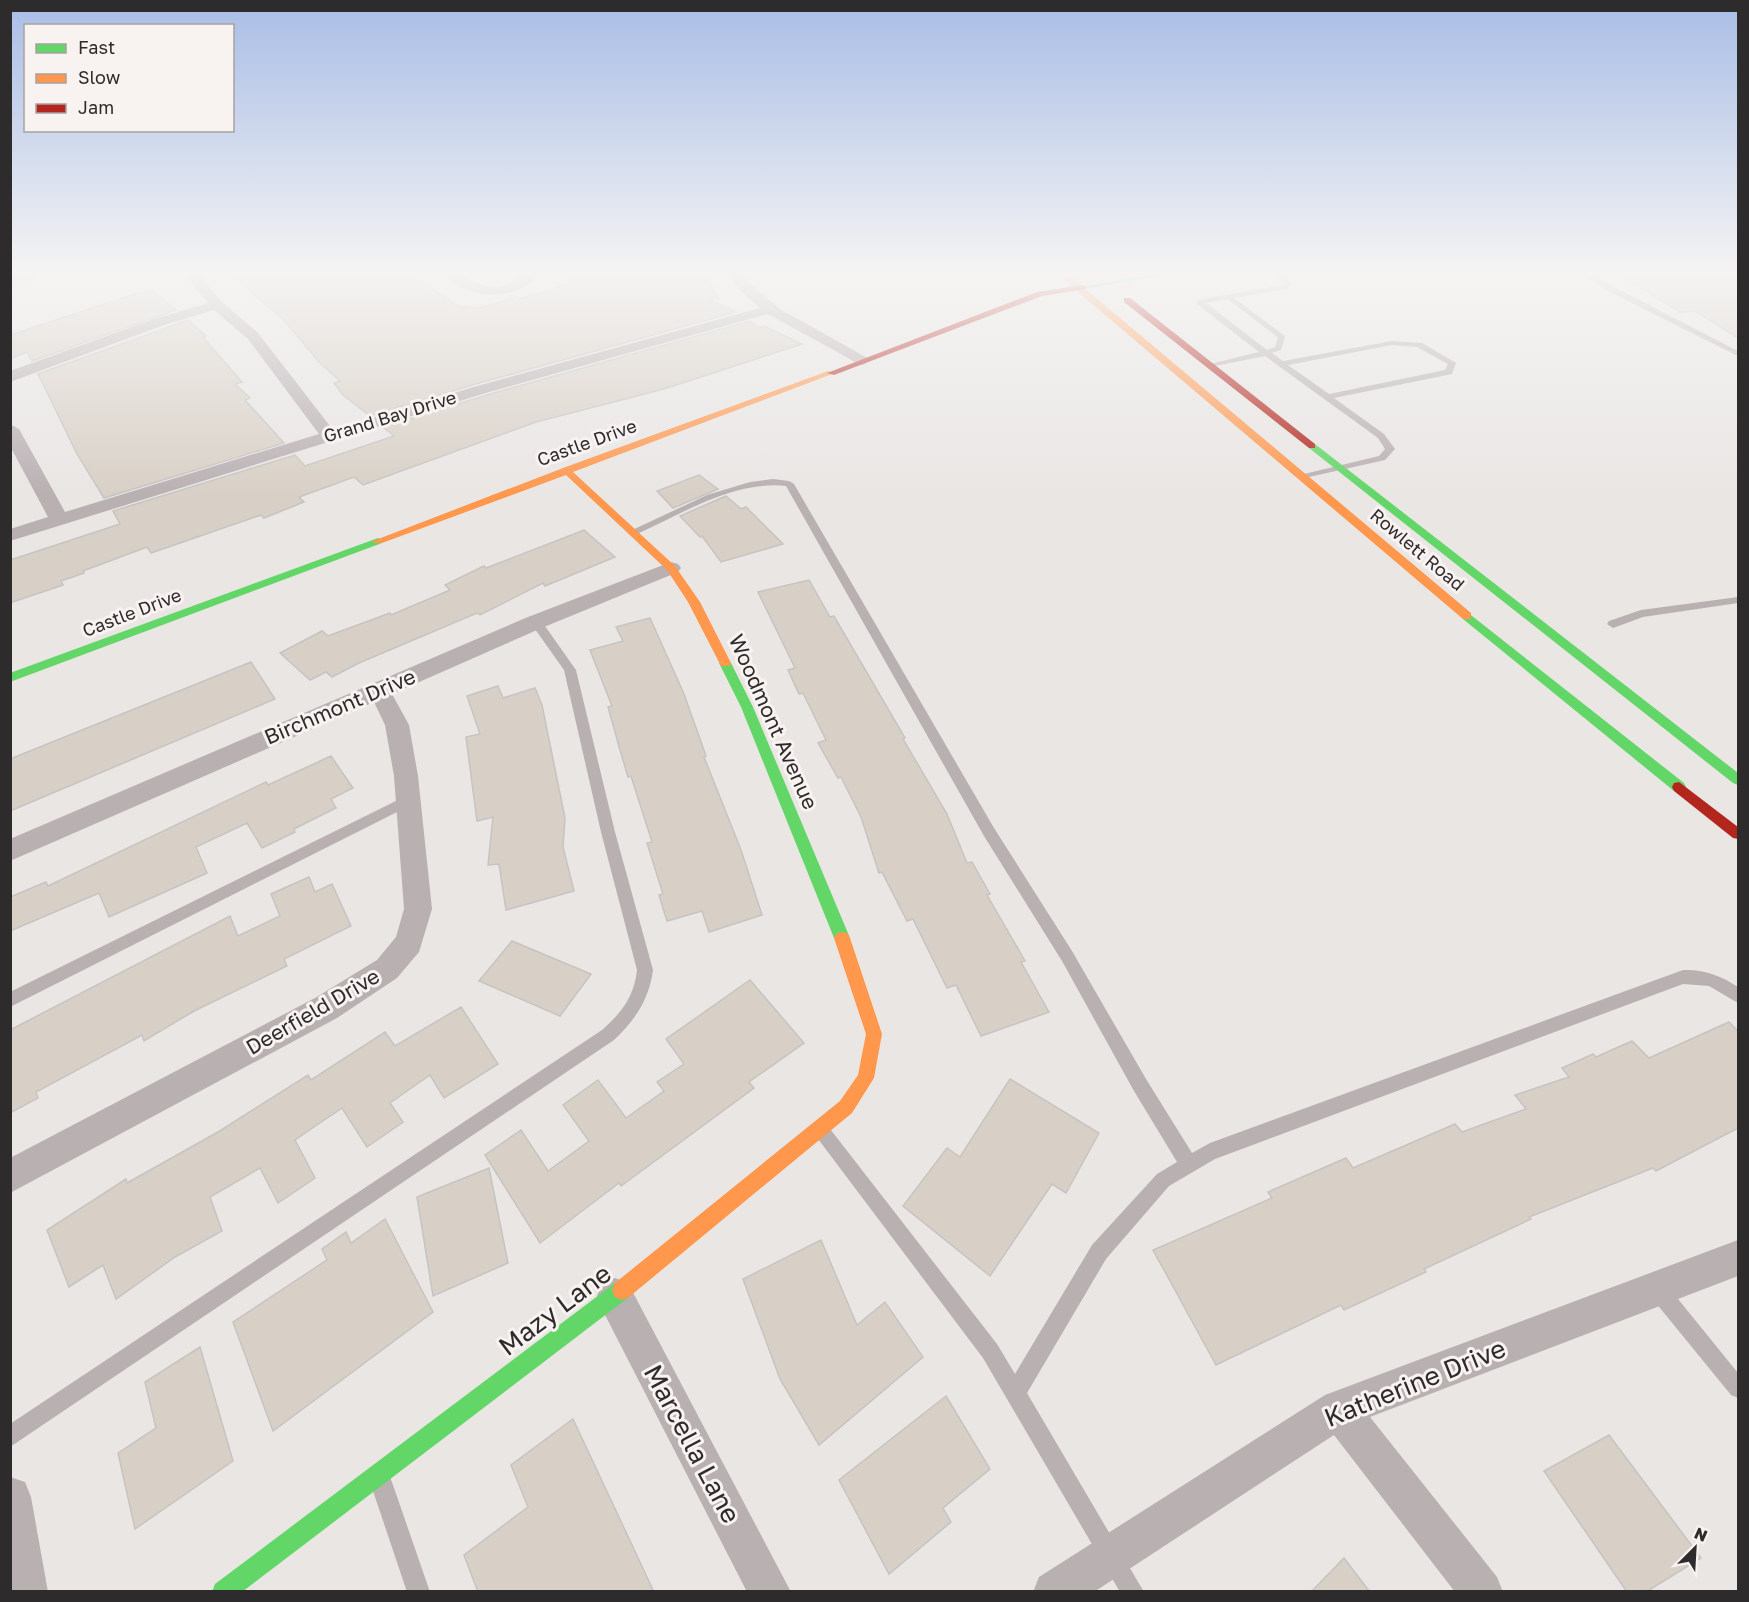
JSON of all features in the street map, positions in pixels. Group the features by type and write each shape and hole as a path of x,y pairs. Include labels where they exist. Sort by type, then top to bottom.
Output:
{"street":[{"path":"10,376 93,346"},
{"path":"260,346 328,435"},
{"name":"Grand Bay Drive","path":"10,535 328,435 642,346"},
{"path":"838,346 863,360"},
{"name":"Castle Drive","path":"10,678 902,346"},
{"name":"Rowlett Road","path":"1148,346 1475,623 1738,834"},
{"name":"Rowlett Road","path":"1186,346 1738,780"},
{"path":"10,429 59,519"},
{"name":"Woodmont Avenue","path":"566,470 671,568 694,602 747,707 843,941 874,1034"},
{"name":"Birchmont Drive","path":"10,851 536,622 671,568"},
{"path":"1475,623 1523,611"},
{"name":"Deerfield Drive","path":"10,1176 326,1008 387,969 409,943 418,909 408,800 397,725 379,690"},
{"name":"Mazy Lane","path":"223,1592 615,1296 846,1107 866,1078 874,1034"},
{"name":"Katherine Drive","path":"1054,1592 1339,1409 1738,1258"},
{"name":"Marcella Lane","path":"615,1296 770,1592"},
{"path":"1339,1409 1482,1592"},
{"path":"10,1497 26,1592"}],"lane":[{"path":"1256,346 1381,436 1390,449 1382,458 1303,477"},
{"path":"1210,365 1266,353 1279,346"},
{"path":"1281,364 1377,346"},
{"path":"1327,397 1449,372 1452,363 1420,346"},
{"path":"1722,346 1738,354"},
{"path":"633,532 719,495 754,484 776,481 789,484 989,832 1067,956 1140,1085 1189,1165"},
{"path":"1613,624 1641,614 1738,600"},
{"path":"10,1437 608,1035 624,1020 644,992 645,970 608,832 570,670 536,622"},
{"path":"10,1000 408,800"},
{"path":"1015,1394 1099,1252 1163,1180 1210,1152 1683,977 1695,975 1724,984 1738,996"},
{"path":"819,1129 990,1351 1133,1592"},
{"path":"1657,1289 1738,1388"},
{"path":"379,1474 419,1592"}],"building":[{"path":"10,346 75,346 32,361 27,352 10,359"},
{"path":"116,346 211,346 242,382 235,384 250,398 245,400 284,443 104,498 77,454 38,374"},
{"path":"305,346 614,346 370,416 343,395 334,383 340,381"},
{"path":"662,346 797,346 664,389 536,422 363,485 354,477 299,497 304,502 264,518 261,515 151,553 147,547 83,571 84,573 61,581 63,585 10,603 10,560 120,524 113,511 295,455 305,466 394,436 383,427"},
{"path":"699,475 718,489 673,508 657,491"},
{"path":"726,496 741,509 746,507 783,544 721,562 702,536 700,537 680,516"},
{"path":"584,530 615,557 545,586 543,583 480,615 477,613 359,663 332,677 326,672 310,680 280,653 322,631 328,636 390,613 391,615 450,590 445,585 484,566 486,568"},
{"path":"809,580 830,617 834,616 905,738 903,739 947,814 967,863 972,862 990,894 987,895 1025,961 1021,962 1049,1012 981,1036 956,985 947,988 913,919 907,921 882,872 879,873 861,817 841,777 838,778 818,743 826,740 803,693 799,694 788,670 795,668 758,592"},
{"path":"650,618 684,694 706,756 704,757 741,850 762,915 709,932 702,911 667,921 659,895 663,894 647,843 652,842 631,776 628,777 620,750 608,707 612,706 590,650 623,641 616,627"},
{"path":"251,662 275,699 10,811 10,759"},
{"path":"498,686 503,698 535,688 542,705 565,818 563,847 574,891 506,910 499,864 488,865 493,817 477,821 466,737 480,734 467,696"},
{"path":"331,756 353,788 331,799 336,808 294,829 295,832 262,848 247,823 196,847 207,873 109,917 99,893 10,931 10,897 46,882 48,886 266,782 268,785"},
{"path":"309,877 315,892 332,884 351,926 284,959 287,966 194,1011 144,1041 142,1035 36,1092 38,1098 10,1113 10,1030 230,916 238,936 280,916 271,894"},
{"path":"512,941 591,974 560,1016 479,981"},
{"path":"750,980 804,1043 749,1082 754,1088 621,1186 619,1183 540,1243 485,1155 521,1130 548,1171 589,1141 563,1105 598,1080 626,1118 664,1091 657,1082 684,1064 666,1039"},
{"path":"461,1007 498,1064 444,1098 430,1075 390,1103 403,1122 367,1147 342,1108 295,1140 315,1178 278,1203 260,1168 210,1197 222,1231 175,1257 116,1299 103,1265 69,1287 47,1230 126,1179 127,1183 218,1132 308,1075 311,1080 385,1032 395,1046"},
{"path":"1729,1022 1738,1031 1738,1128 1656,1171 1653,1168 1529,1217 1531,1219 1424,1269 1426,1272 1344,1310 1341,1305 1216,1365 1153,1250 1272,1198 1268,1192 1346,1158 1353,1168 1455,1124 1462,1132 1526,1109 1515,1095 1569,1077 1562,1068 1593,1054 1596,1057 1632,1041 1649,1058"},
{"path":"1010,1079 1099,1133 1066,1193 1052,1184 990,1276 903,1206 947,1148 960,1157"},
{"path":"489,1168 508,1263 433,1296 417,1197"},
{"path":"385,1219 433,1312 273,1431 233,1322 327,1260 322,1249 346,1232 351,1243"},
{"path":"821,1240 857,1325 885,1302 923,1357 819,1445 780,1379 743,1279"},
{"path":"200,1347 233,1461 135,1529 118,1453 156,1428 145,1382"},
{"path":"946,1396 990,1469 943,1508 951,1522 889,1574 839,1480"},
{"path":"573,1419 654,1592 478,1592 464,1555 528,1507 511,1465"},
{"path":"1609,1435 1701,1558 1646,1592 1627,1592 1544,1471"},
{"path":"1344,1558 1370,1592 1311,1592"}],"traffic: fast":[{"path":"1312,446 1738,780"},
{"path":"10,678 378,541"},
{"path":"1467,616 1679,787"},
{"path":"725,663 747,707 842,938"},
{"path":"223,1592 622,1290"}],"traffic: slow":[{"path":"1147,346 1467,616"},
{"path":"378,541 831,373"},
{"path":"566,470 671,568 694,602 725,663"},
{"path":"622,1290 846,1107 866,1078 874,1034 842,938"}],"traffic: jam":[{"path":"831,373 903,346"},
{"path":"1185,346 1312,446"},
{"path":"1679,787 1738,834"}]}
